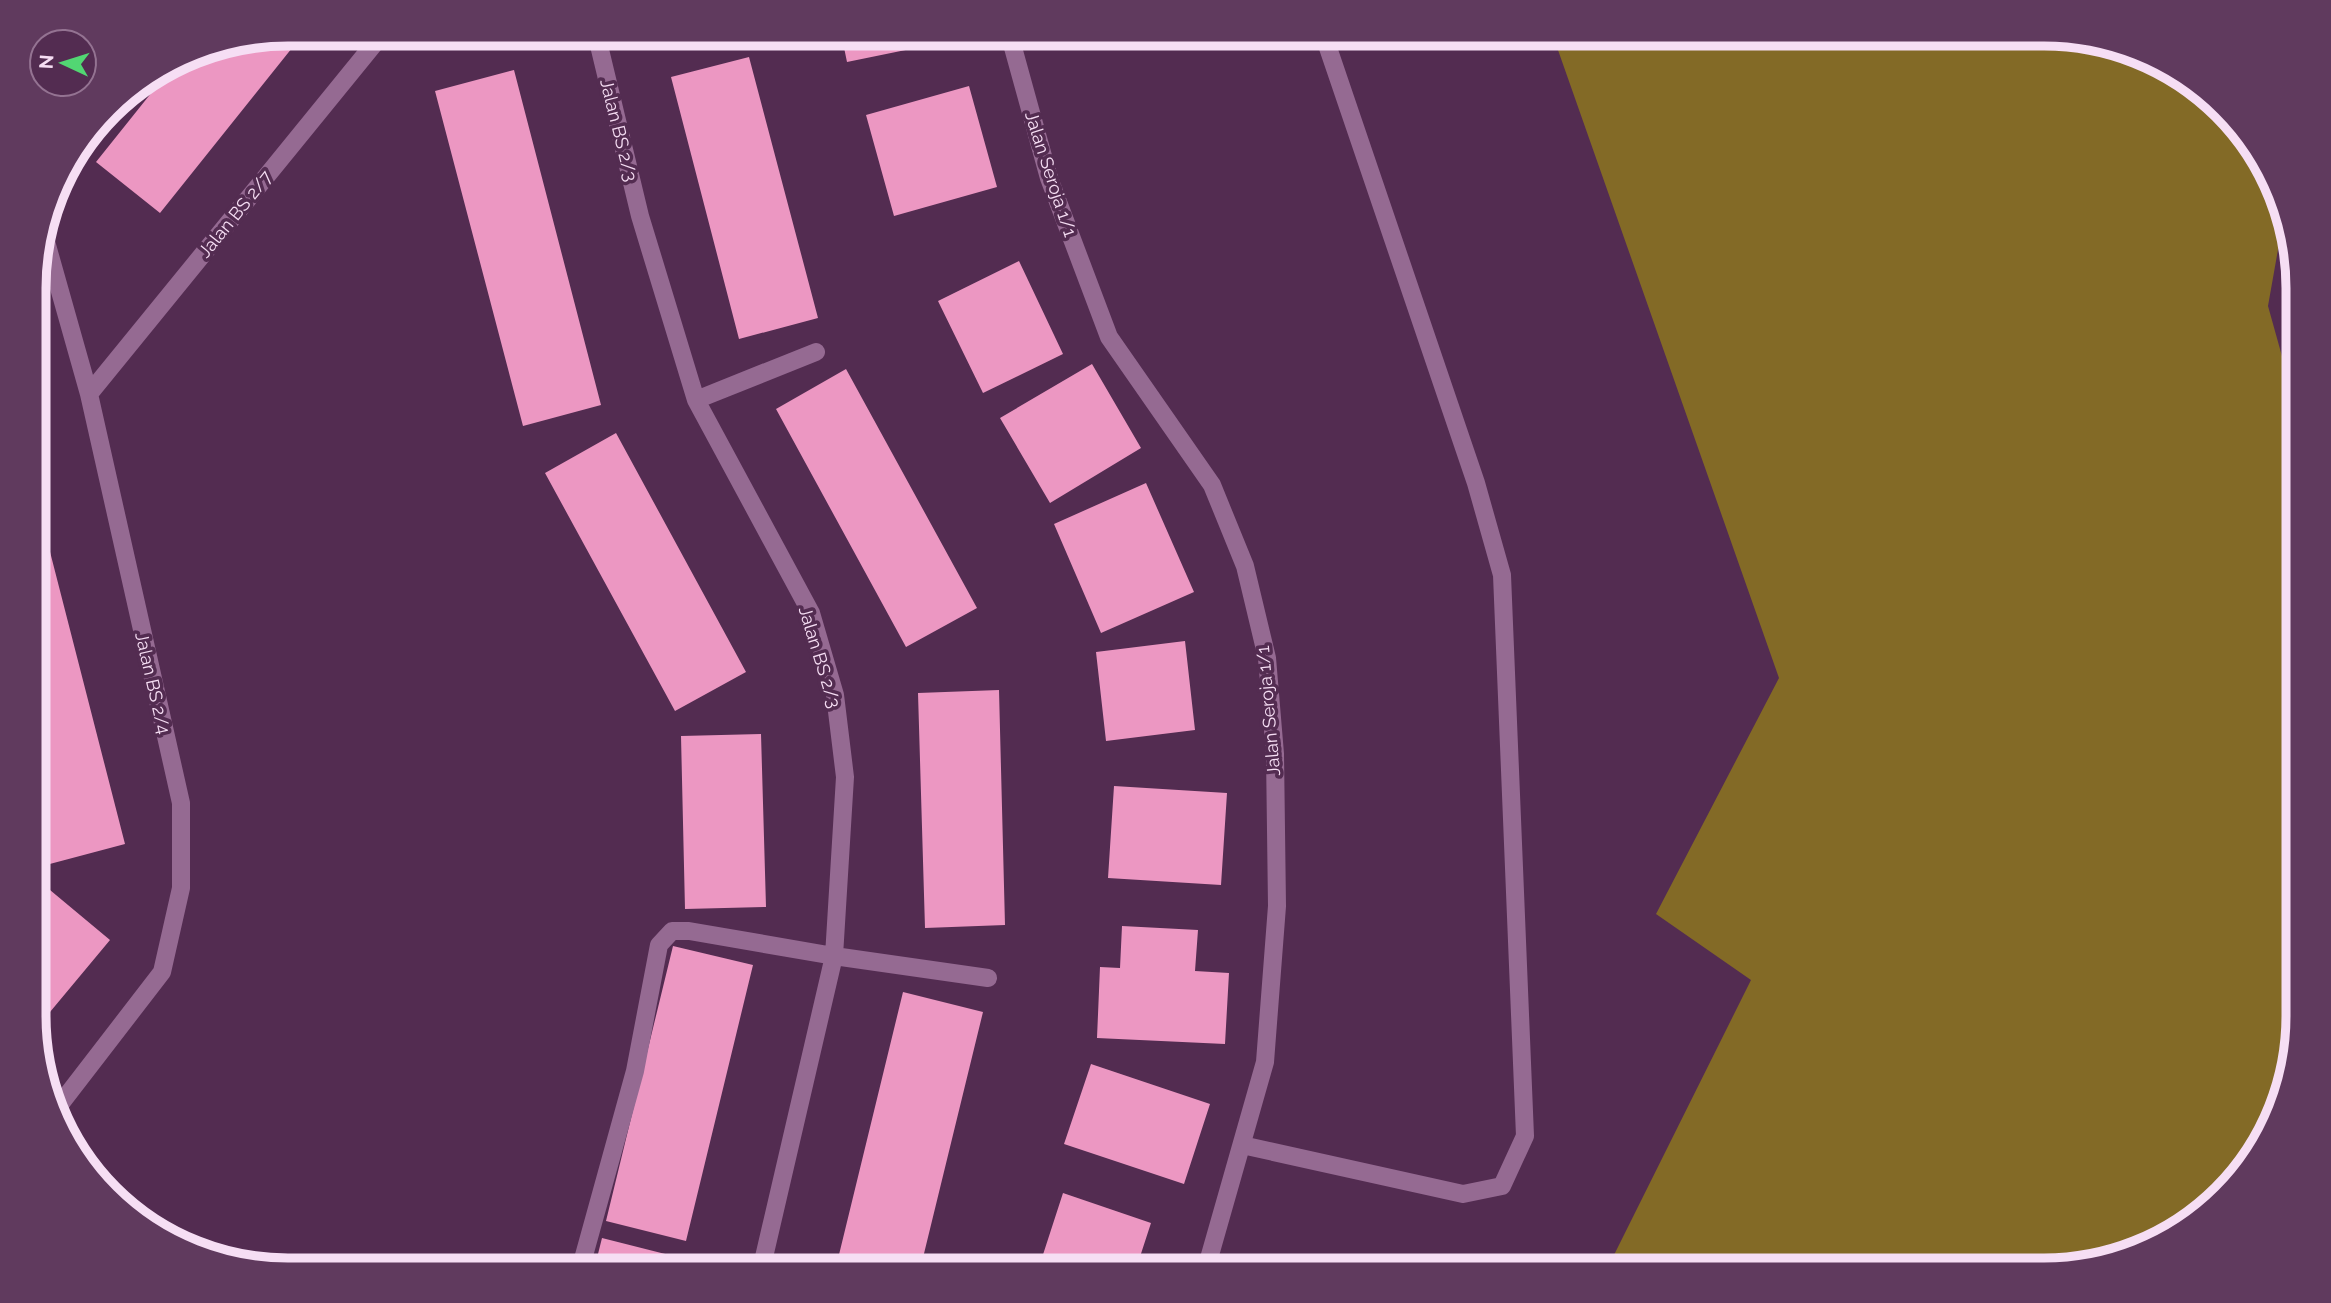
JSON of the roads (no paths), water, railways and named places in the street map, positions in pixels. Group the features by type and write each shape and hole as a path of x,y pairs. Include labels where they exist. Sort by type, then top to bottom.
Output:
{"street":[{"name":"Jalan BS 2/7","path":"89,394 372,46"},
{"name":"Jalan BS 2/3","path":"599,46 640,216 696,400 811,614 835,695 845,777 834,956 764,1258"},
{"name":"Jalan Seroja 1/1","path":"1013,46 1049,178 1109,337 1212,485 1245,566 1267,658 1275,754 1277,906 1265,1062 1209,1257"},
{"path":"1242,1145 1463,1194 1502,1186 1525,1136 1502,575 1476,483 1327,46"},
{"name":"Jalan BS 2/4","path":"49,250 89,394 181,803 181,888 162,972 62,1102"},
{"path":"696,400 816,352"},
{"path":"583,1258 635,1071 659,945 672,931 689,931 834,956 988,978"}]}
